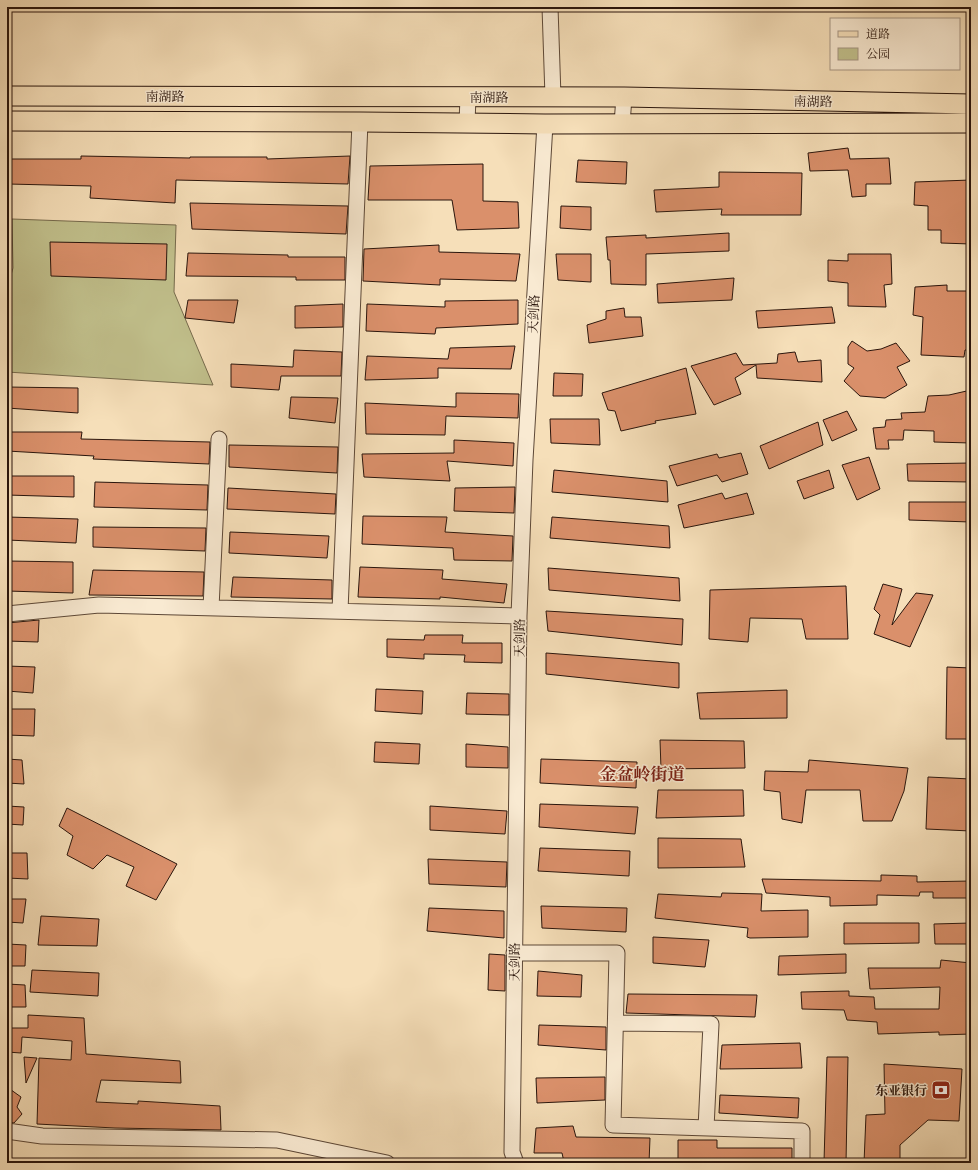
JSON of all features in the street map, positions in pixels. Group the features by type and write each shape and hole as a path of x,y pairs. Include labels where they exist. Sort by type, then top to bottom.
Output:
{"main road":[{"name":"南湖路","path":"7,96 624,97 971,104"},
{"name":"南湖路","path":"7,121 544,124 971,123"}],"street":[{"path":"550,7 553,97"},
{"path":"468,97 468,123"},
{"path":"622,124 624,97"},
{"path":"340,611 360,122"},
{"name":"天剑路","path":"514,1158 514,953 519,616 525,460 544,124"},
{"path":"211,608 219,439"},
{"path":"7,614 99,605 519,616"},
{"path":"514,953 617,953 613,1125 802,1131 802,1163"},
{"path":"616,1023 711,1024 706,1128"},
{"path":"7,1131 42,1136 277,1140 387,1163"}],"green space":[{"path":"12,219 176,225 174,292 213,385 7,372 7,289 13,268"}],"building":[{"path":"848,148 850,159 889,158 891,184 866,184 866,196 852,197 848,170 810,171 808,153"},
{"path":"81,156 190,158 267,157 267,159 350,156 348,184 176,180 175,203 90,198 91,186 8,184 8,159 81,159"},
{"path":"578,160 627,162 626,184 576,182"},
{"path":"483,164 483,201 518,202 519,228 457,230 452,200 368,200 370,166"},
{"path":"719,172 802,173 801,215 721,215 722,209 656,212 654,190 719,187"},
{"path":"971,180 971,244 941,243 941,230 928,230 928,206 914,205 915,182"},
{"path":"190,203 348,206 346,234 192,229"},
{"path":"561,206 591,207 591,230 560,228"},
{"path":"729,233 729,251 646,254 646,285 611,284 610,260 608,260 606,237 646,235 646,238"},
{"path":"50,242 167,244 166,280 51,276"},
{"path":"439,245 439,252 520,254 516,281 440,279 440,285 363,281 364,249"},
{"path":"188,253 288,255 288,257 345,257 345,280 296,280 296,277 186,276"},
{"path":"556,254 591,254 591,282 558,280"},
{"path":"848,254 891,254 892,284 884,285 886,307 848,306 848,283 828,281 828,260 848,261"},
{"path":"734,278 732,300 658,303 657,284"},
{"path":"947,285 947,291 971,291 971,350 965,350 964,357 921,355 923,317 913,315 915,287"},
{"path":"188,300 238,300 234,323 185,318"},
{"path":"518,300 518,324 436,328 435,334 366,331 367,304 445,307 445,301"},
{"path":"343,304 343,327 295,328 295,306"},
{"path":"832,307 835,323 758,328 756,311"},
{"path":"624,308 625,317 641,317 643,336 589,343 587,325 606,319 606,311"},
{"path":"852,341 867,351 881,349 896,343 910,361 897,367 907,385 885,398 860,396 844,381 854,368 848,364 848,347"},
{"path":"515,346 511,369 438,368 438,378 365,380 367,356 448,359 450,348"},
{"path":"294,350 342,352 341,376 281,376 279,390 231,387 231,364 293,367"},
{"path":"795,352 798,362 821,360 822,382 757,378 756,365 735,378 741,394 714,405 691,366 736,353 743,365 777,363 778,354"},
{"path":"686,368 696,414 655,421 656,423 621,431 615,411 608,410 602,393"},
{"path":"554,373 583,374 582,396 553,396"},
{"path":"7,387 78,388 78,413 7,408"},
{"path":"971,390 971,443 934,442 934,431 904,430 903,440 888,440 889,449 876,449 873,428 885,427 886,420 902,419 901,413 925,412 928,396 949,395"},
{"path":"456,393 519,394 518,418 446,416 445,435 366,434 365,403 456,407"},
{"path":"291,397 338,398 335,423 289,418"},
{"path":"847,411 857,430 832,441 823,420"},
{"path":"550,419 599,419 600,445 551,443"},
{"path":"818,422 823,445 769,469 760,446"},
{"path":"7,432 82,432 81,439 210,442 209,464 93,459 94,456 7,451"},
{"path":"454,440 514,443 513,466 447,461 450,481 364,477 362,454 454,453"},
{"path":"229,445 338,447 337,473 229,467"},
{"path":"741,453 748,474 722,482 717,475 677,486 669,466 717,454 719,458"},
{"path":"869,457 880,489 857,500 842,465"},
{"path":"971,463 971,482 908,481 907,464"},
{"path":"554,470 667,481 668,502 552,492"},
{"path":"829,470 834,488 804,499 797,481"},
{"path":"7,476 74,476 74,497 7,495"},
{"path":"95,482 208,485 207,510 94,507"},
{"path":"515,487 514,513 454,511 455,488"},
{"path":"228,488 336,494 335,514 227,509"},
{"path":"722,493 725,499 747,493 754,514 684,528 678,505"},
{"path":"909,502 971,502 971,522 909,520"},
{"path":"363,516 447,517 445,532 513,536 512,561 454,560 453,548 362,544"},
{"path":"7,517 78,519 76,543 7,540"},
{"path":"552,517 669,526 670,548 550,538"},
{"path":"93,527 206,528 205,551 93,547"},
{"path":"230,532 329,536 327,558 229,553"},
{"path":"7,561 73,562 73,593 7,591"},
{"path":"360,567 443,570 442,579 507,584 504,603 440,597 440,599 358,597"},
{"path":"548,568 679,578 680,601 549,590"},
{"path":"93,570 204,572 203,596 89,595"},
{"path":"233,577 332,580 332,599 231,597"},
{"path":"883,584 902,589 892,625 916,593 933,595 910,647 874,634 880,615 874,609"},
{"path":"846,586 848,639 806,639 802,619 750,618 748,642 709,639 710,590"},
{"path":"546,611 683,619 682,645 548,631"},
{"path":"39,620 38,642 7,641 7,623"},
{"path":"425,635 463,635 462,643 502,643 502,663 464,662 465,655 424,654 424,659 387,657 387,639 424,640"},
{"path":"546,653 679,663 679,688 546,674"},
{"path":"7,666 35,667 33,693 7,691"},
{"path":"947,667 971,668 971,739 946,739"},
{"path":"376,689 423,691 422,714 375,711"},
{"path":"787,690 787,718 700,719 697,693"},
{"path":"467,693 509,694 509,715 466,714"},
{"path":"7,709 35,709 34,736 7,735"},
{"path":"660,740 744,741 745,768 661,769"},
{"path":"375,742 420,744 419,764 374,762"},
{"path":"466,744 508,747 508,768 466,767"},
{"path":"7,759 22,760 24,784 7,783"},
{"path":"541,759 637,762 636,788 540,783"},
{"path":"809,760 908,768 904,791 892,821 863,821 860,790 806,790 802,823 782,819 780,792 764,790 765,771 808,772"},
{"path":"928,777 971,779 971,831 926,829"},
{"path":"658,790 743,790 744,816 656,818"},
{"path":"540,804 638,807 635,834 539,827"},
{"path":"7,806 24,807 23,825 7,824"},
{"path":"430,806 507,811 505,834 430,830"},
{"path":"67,808 177,864 156,900 126,886 134,867 107,855 93,869 67,855 73,836 59,826"},
{"path":"658,838 741,839 745,867 658,868"},
{"path":"540,848 630,851 629,876 538,871"},
{"path":"7,853 27,853 28,879 7,878"},
{"path":"428,859 507,862 506,887 429,884"},
{"path":"881,875 917,876 917,882 971,881 971,898 933,898 933,892 920,892 919,896 877,895 877,905 830,906 830,897 766,893 762,879 881,881"},
{"path":"722,893 762,894 761,911 808,910 808,937 750,938 747,937 748,928 655,918 658,894 721,897"},
{"path":"7,899 26,899 23,923 7,922"},
{"path":"541,906 627,908 626,932 542,928"},
{"path":"429,908 504,911 504,938 427,931"},
{"path":"41,916 99,919 97,946 38,945"},
{"path":"844,923 919,923 919,943 844,944"},
{"path":"971,923 971,944 935,944 934,924"},
{"path":"653,937 709,940 705,967 653,963"},
{"path":"7,944 26,945 25,966 7,966"},
{"path":"489,954 505,955 505,991 488,990"},
{"path":"846,954 846,973 778,975 779,956"},
{"path":"941,960 971,963 971,1034 939,1035 939,1032 878,1034 877,1022 847,1020 844,1010 802,1009 801,992 849,991 849,996 874,997 875,1009 939,1009 940,987 870,989 868,968 940,968"},
{"path":"32,970 99,973 98,996 30,992"},
{"path":"538,971 582,975 581,997 537,996"},
{"path":"7,984 25,985 26,1007 7,1007"},
{"path":"628,994 757,995 755,1017 626,1013"},
{"path":"28,1015 84,1018 86,1054 180,1061 181,1083 101,1080 96,1102 138,1104 138,1101 220,1106 221,1130 115,1128 37,1124 39,1058 71,1060 72,1041 22,1037 21,1053 7,1052 7,1028 28,1028"},
{"path":"539,1025 606,1027 606,1050 538,1045"},
{"path":"800,1043 802,1068 720,1069 722,1045"},
{"path":"24,1057 37,1058 26,1083"},
{"path":"827,1057 848,1057 846,1163 824,1162"},
{"path":"884,1064 962,1069 959,1121 928,1120 900,1145 900,1163 864,1163 866,1115 885,1114"},
{"path":"605,1077 605,1100 537,1103 536,1078"},
{"path":"7,1087 21,1097 17,1107 22,1114 14,1123 7,1122"},
{"path":"720,1095 799,1098 798,1118 719,1113"},
{"path":"573,1126 576,1137 650,1138 649,1163 564,1162 562,1153 534,1153 536,1128"},
{"path":"678,1140 717,1140 717,1148 792,1148 792,1163 678,1163"}],"place":[{"name":"东亚银行","path":"941,1090"}],"district":[{"name":"金盆岭街道","path":"642,774"}]}
